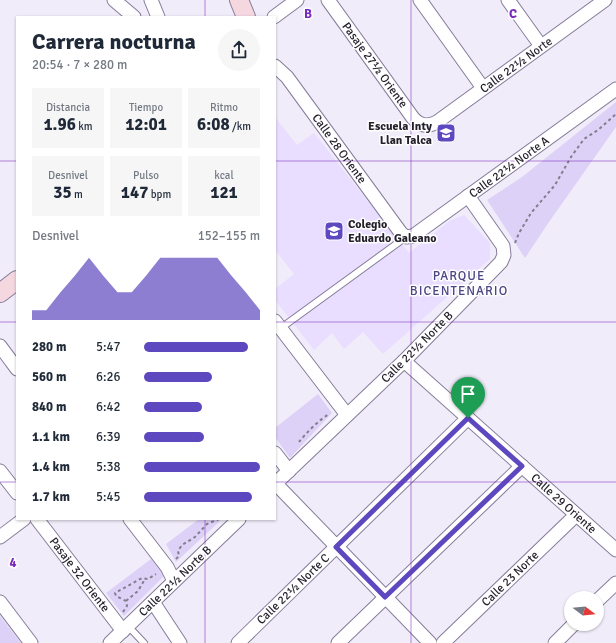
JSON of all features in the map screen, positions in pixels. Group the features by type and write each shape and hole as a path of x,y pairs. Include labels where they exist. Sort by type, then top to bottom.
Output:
{"street":[{"path":"114,0 133,16"},
{"path":"151,0 158,16"},
{"path":"239,0 246,16"},
{"path":"275,16 297,0"},
{"name":"Pasaje 27½ Oriente","path":"328,0 414,118 420,124 425,125"},
{"path":"420,0 483,88"},
{"path":"508,0 541,46"},
{"name":"Calle 22½ Norte","path":"425,125 437,122 599,2"},
{"name":"Calle 28 Oriente","path":"276,67 287,77 404,235"},
{"name":"Calle 22½ Norte A","path":"404,235 413,236 616,89"},
{"path":"468,196 501,242 504,255"},
{"name":"Calle 22½ Norte B","path":"276,483 404,361 499,266 504,255"},
{"path":"0,293 16,281"},
{"path":"277,327 347,415"},
{"path":"0,346 16,368"},
{"name":"Calle 29 Oriente","path":"404,361 616,550"},
{"name":"Calle 22½ Norte C","path":"238,643 468,418"},
{"path":"276,454 289,471"},
{"path":"338,643 522,466"},
{"path":"0,471 16,492"},
{"path":"276,485 430,643"},
{"name":"Calle 23 Norte","path":"443,643 576,515"},
{"path":"0,537 23,520"},
{"name":"Pasaje 32 Oriente","path":"38,520 114,620 126,628"},
{"path":"131,520 167,567 174,581"},
{"name":"Calle 22½ Norte B","path":"110,643 232,522"},
{"path":"604,595 616,583"},
{"path":"0,602 31,643"},
{"path":"153,602 180,643"},
{"path":"555,643 567,631"}],"lane":[{"path":"277,327 404,235"},
{"path":"126,628 144,643"}],"path":[{"path":"504,255 510,254 519,233 532,213 555,185 571,157 584,139 598,130 616,114"},
{"path":"126,601 116,596 115,593 142,578 148,579 167,567 179,556 178,551 182,545 194,537 208,524 217,520"},
{"path":"126,601 138,591 145,579"},
{"path":"114,620 122,614 127,606 126,601"}],"shaded area":[{"path":"616,102 616,127 525,258 487,200 522,177"},
{"name":"Colegio Eduardo Galeano","path":"276,118 297,145 314,133 409,253 451,220 464,215 490,243 490,259 383,354 363,332 344,349 332,333 314,350 276,301 276,288 294,274 276,251"},
{"path":"318,394 332,413 290,458 276,438 276,427"},
{"path":"198,520 220,521 176,562 166,544"},
{"path":"151,559 165,575 124,616 106,593"},
{"path":"0,616 21,643 0,643"}],"place":[{"name":"Escuela Inty Llan Talca","path":"446,133"},
{"name":"Colegio Eduardo Galeano","path":"334,231"}],"district":[{"name":"PARQUE BICENTENARIO","path":"459,282"}],"route":[{"path":"468,418 522,466 385,597 336,547 468,418"}]}
